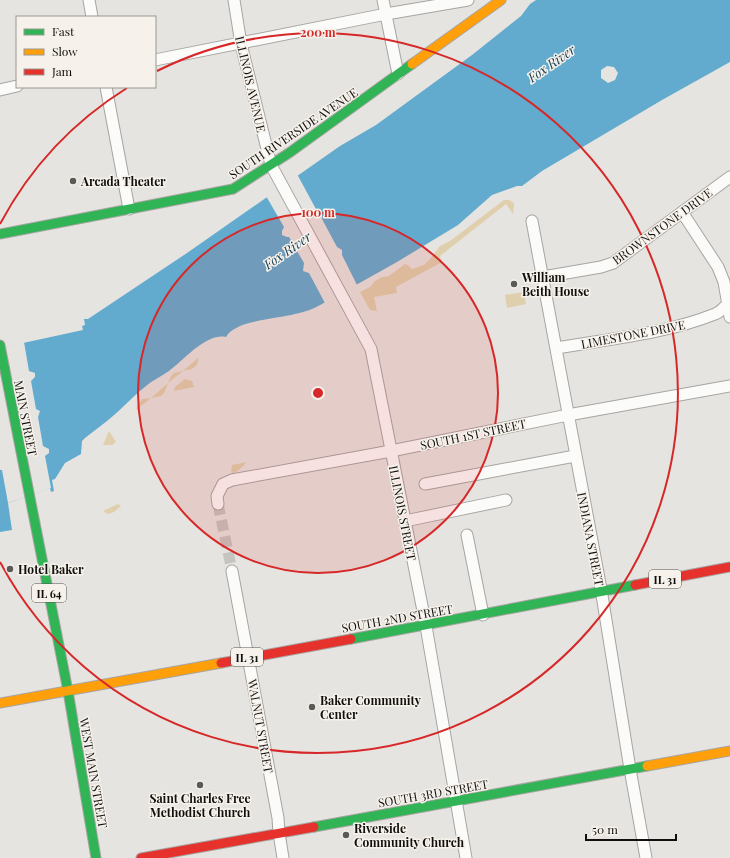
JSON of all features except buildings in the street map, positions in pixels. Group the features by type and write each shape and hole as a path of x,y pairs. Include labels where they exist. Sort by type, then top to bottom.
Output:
{"main road":[{"name":"SOUTH RIVERSIDE AVENUE","path":"0,234 233,189 271,165 501,0"},
{"name":"MAIN STREET","path":"0,345 68,691"},
{"name":"SOUTH 2ND STREET","path":"68,691 248,657 426,626 730,567"},
{"name":"IL 31","path":"0,703 68,691"},
{"name":"WEST MAIN STREET","path":"68,691 96,858"},
{"name":"SOUTH 3RD STREET","path":"141,858 730,751"}],"street":[{"path":"89,0 92,16"},
{"name":"ILLINOIS AVENUE","path":"234,0 242,44 271,165 283,188"},
{"path":"383,0 398,74"},
{"path":"156,60 242,44 386,14 468,0"},
{"path":"0,90 16,86"},
{"path":"106,88 129,209"},
{"name":"BROWNSTONE DRIVE","path":"543,278 601,267 613,263 730,177"},
{"name":"ILLINOIS STREET","path":"283,188 371,349 426,626 466,858"},
{"path":"682,212 718,267 724,282 729,304 730,317"},
{"name":"INDIANA STREET","path":"532,222 601,592 646,858"},
{"name":"LIMESTONE DRIVE","path":"556,348 671,327 717,313 729,304"},
{"name":"SOUTH 1ST STREET","path":"218,504 217,496 219,489 223,484 232,480 391,451 568,415 730,386"},
{"path":"425,484 575,456"},
{"path":"405,521 506,500"},
{"path":"467,535 483,615"},
{"name":"WALNUT STREET","path":"232,571 278,818 283,858"}],"shaded area":[{"path":"504,200 509,200 514,203 513,214 506,204 440,256 442,262 396,287 397,293 374,297 377,311 370,310 360,292 370,287 375,281 382,277 389,276 405,264 412,269 424,265 440,246 450,241"},
{"path":"524,292 526,304 507,308 505,295"},
{"path":"199,357 197,365 192,369 183,371"},
{"path":"183,371 168,383 174,373"},
{"path":"185,379 192,381 194,387 174,391 175,387"},
{"path":"168,383 164,393 161,396 151,398"},
{"path":"151,398 136,410 142,399"},
{"path":"109,431 116,442 112,445 103,445"},
{"path":"247,462 239,470 232,474 232,465"},
{"path":"118,504 121,506 114,512 108,514 103,511"}],"water":[{"name":"Fox River","path":"536,0 730,0 730,62 662,100 542,171 522,186 517,186 492,195 458,225 397,262 319,306 287,316 247,324 231,331 226,337 218,337 203,343 169,371 146,386 112,417 85,438 82,441 81,454 65,463 55,479 52,480 54,491 51,492 50,488 8,503 12,530 0,532 0,348 83,330 82,326 85,325 84,319 88,319 187,253 340,146 376,125 472,55 521,16 530,4","holes":["607,66 614,67 618,73 615,80 608,83 601,78 601,70"]}],"pier":[{"path":"297,174 317,211 322,214 322,219 337,247 342,250 342,255 358,287 326,305 309,273 303,271 304,263 289,237 282,235 284,227 266,196"},
{"path":"24,342 29,371 35,373 35,377 31,381 36,409 40,411 38,417 43,446 49,449 49,453 45,456 51,488 8,503 2,470 0,470 0,348"}],"tunnel":[{"path":"218,504 232,571"}],"traffic: fast":[{"path":"0,234 233,189 289,153 412,64"},
{"path":"0,345 68,691 96,858"},
{"path":"351,639 635,585"},
{"path":"314,827 647,766"}],"traffic: slow":[{"path":"412,64 501,0"},
{"path":"0,703 221,663"},
{"path":"647,766 730,751"}],"traffic: jam":[{"path":"635,585 730,567"},
{"path":"221,663 351,639"},
{"path":"141,858 314,827"}],"place":[{"name":"Arcada Theater","path":"73,181"},
{"name":"William Beith House","path":"514,284"},
{"name":"Hotel Baker","path":"10,569"},
{"name":"Baker Community Center","path":"312,707"},
{"name":"Saint Charles Free Methodist Church","path":"200,785"},
{"name":"Riverside Community Church","path":"346,835"}]}
